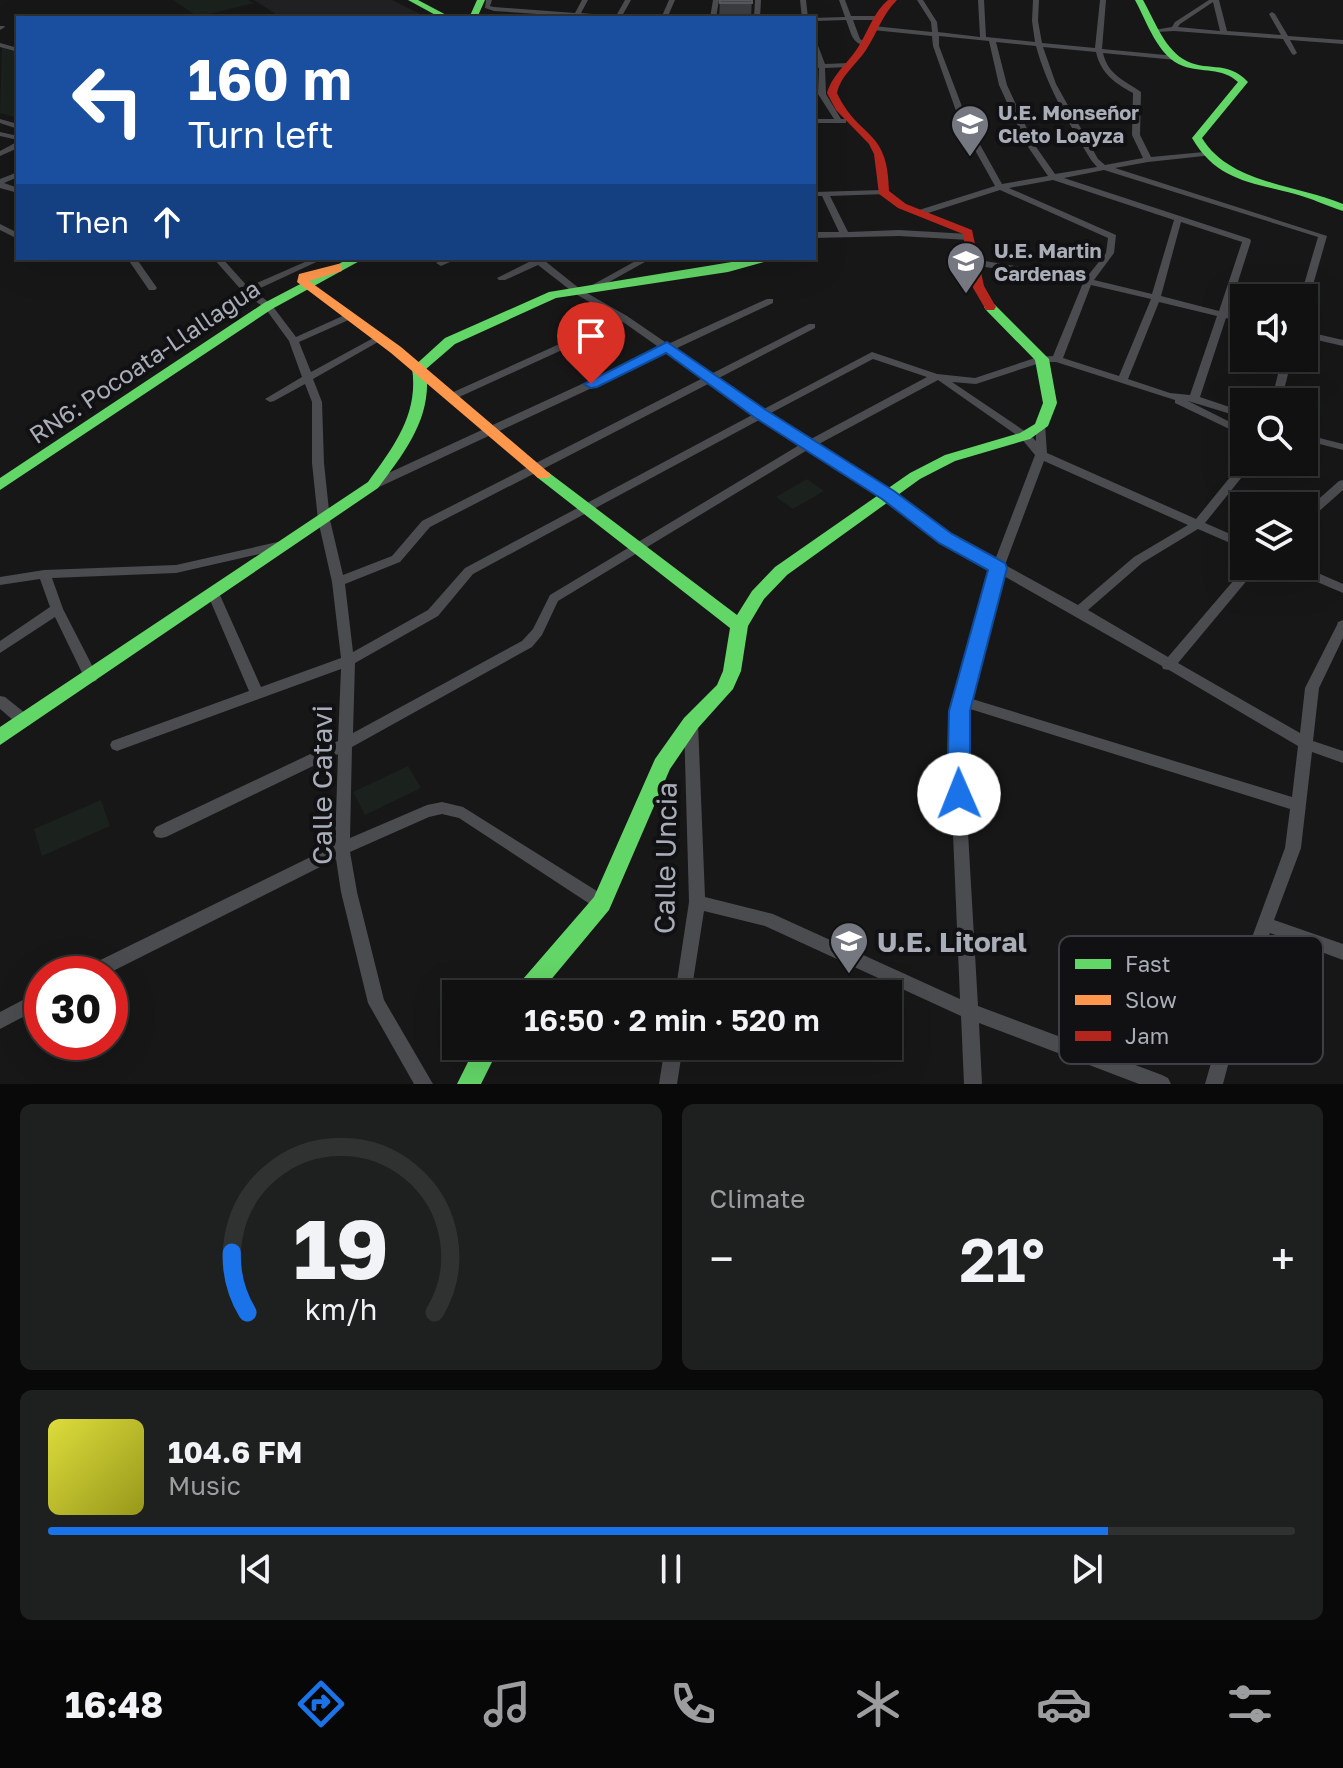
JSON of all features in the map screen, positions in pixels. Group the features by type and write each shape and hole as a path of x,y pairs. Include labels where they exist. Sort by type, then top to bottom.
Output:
{"main road":[{"path":"412,0 444,16"},
{"path":"537,980 602,903 662,765 691,723 724,689 732,671 739,626 758,595 781,571 915,476 950,458 1025,436 1041,426 1050,403 1049,359 986,303 978,286 968,232 901,206 883,192 882,155 878,146 846,121 837,106 831,90 864,44 879,10 893,0"},
{"path":"1139,0 1176,58 1234,72 1243,82 1200,131 1197,138 1204,154 1237,174 1343,208"},
{"path":"419,368 450,341 535,301 763,260"},
{"path":"327,273 345,311 453,396 535,469 739,626"},
{"name":"RN6: Pocoata-Llallagua","path":"0,485 268,306 327,273"},
{"path":"0,747 5,734 373,485 402,442 417,412 424,379 419,368"},
{"path":"469,1084 481,1060"}],"street":[{"path":"489,0 487,7 494,9 595,16"},
{"path":"533,11 541,0"},
{"path":"577,14 585,0"},
{"path":"842,0 857,40 864,44"},
{"path":"920,0 934,22 942,64 965,125 1000,187 1113,237 1110,253 1088,281 1049,359"},
{"path":"981,0 987,39 1003,85 1030,144 1053,177 1247,241 1194,399"},
{"path":"1036,0 1034,13 1039,45 1063,106 1095,160 1102,167 1323,236 1309,284"},
{"path":"1103,0 1097,51 1112,80 1137,92 1136,135 1148,160"},
{"path":"1174,29 1177,23 1215,0 1224,33"},
{"path":"1272,14 1294,53"},
{"path":"816,19 849,19 935,35 1176,58"},
{"path":"1157,30 1343,42"},
{"path":"846,121 822,94 818,66 849,65"},
{"path":"0,121 16,135"},
{"path":"816,121 846,121"},
{"path":"0,154 16,139"},
{"path":"922,212 1000,187 1102,167 1204,154"},
{"path":"816,194 883,192"},
{"path":"825,194 844,233"},
{"path":"1122,381 1156,298 1178,219"},
{"path":"816,235 969,237"},
{"path":"132,260 152,288"},
{"name":"Calle Catavi","path":"219,260 247,291 268,306 294,341 317,402 318,463 324,520 338,582 348,661 342,849 349,892 376,1003 424,1084"},
{"path":"441,263 449,260"},
{"path":"502,278 538,260"},
{"path":"541,260 760,413 888,495 945,538 1079,611 1306,744 1343,757"},
{"path":"584,290 644,260"},
{"path":"973,262 1088,281 1230,316"},
{"path":"247,291 327,273"},
{"path":"373,485 491,433 667,347 770,301"},
{"path":"294,341 345,311"},
{"path":"453,396 624,318"},
{"path":"338,582 396,559 426,524 812,326"},
{"path":"1318,337 1343,343"},
{"path":"270,399 380,338"},
{"path":"117,745 348,661 433,613 469,571 872,355 938,378 1025,436 1041,455 1230,539"},
{"path":"161,832 347,743 527,644 541,630 546,610 554,598 808,445 938,378 976,381 1049,359 1169,396 1230,426"},
{"path":"1169,396 1194,399 1230,411"},
{"path":"973,1084 957,763 959,711 998,568 1041,455 1041,426"},
{"path":"1318,441 1343,447"},
{"path":"1079,611 1138,560 1198,524 1237,476"},
{"path":"1318,506 1340,488"},
{"path":"0,581 44,574 176,569 285,544"},
{"path":"44,574 57,609 91,677"},
{"path":"1318,578 1343,589"},
{"path":"1168,665 1241,580"},
{"path":"213,593 257,693"},
{"path":"0,648 57,609"},
{"path":"1263,936 1293,848 1312,688 1343,625"},
{"path":"0,701 25,721"},
{"path":"963,701 1299,806"},
{"name":"Calle Uncia","path":"685,980 697,902 691,723"},
{"path":"126,956 342,849 427,811 450,808 463,813 602,903"},
{"path":"697,902 767,919 968,1011 1059,1045"},
{"path":"1267,925 1298,936"},
{"path":"1323,945 1343,952"},
{"path":"0,1021 24,1008"},
{"path":"668,1084 672,1060"},
{"path":"1109,1064 1162,1084"},
{"path":"1214,1084 1220,1064"}],"shaded area":[{"path":"173,0 248,0 254,3 202,16 197,16"},
{"path":"254,0 392,0 424,16 279,16"},
{"path":"2,48 16,52 16,117 0,113"},
{"path":"807,479 824,491 793,509 776,497"},
{"path":"408,766 421,788 365,815 353,792"},
{"path":"101,800 110,826 42,856 34,829"}],"building":[{"path":"720,0 752,0 752,3 720,3"}],"traffic: fast":[{"path":"412,0 444,16"},
{"path":"474,16 481,0"},
{"path":"1139,0 1161,40 1178,60 1194,66 1228,71 1243,82 1197,138 1205,152 1215,162 1241,176 1343,208"},
{"path":"0,485 268,306 355,260"},
{"path":"419,368 450,341 553,295 763,260"},
{"path":"537,980 602,903 662,765 691,723 724,689 732,671 739,626 758,595 781,571 915,476 950,458 1025,436 1041,426 1050,403 1042,359 990,307"},
{"path":"0,737 373,485 402,444 416,416 421,385 419,368"},
{"path":"543,475 739,626"},
{"path":"469,1084 481,1060"}],"traffic: slow":[{"path":"338,268 303,277 303,282 396,350 543,475"}],"traffic: jam":[{"path":"893,0 878,17 865,44 840,75 832,93 839,108 866,134 880,154 883,192 902,206 968,232 978,286 990,307"}],"place":[{"name":"U.E. Monseñor Cleto Loayza","path":"970,158"},
{"name":"U.E. Martin Cardenas","path":"966,295"},
{"name":"U.E. Litoral","path":"849,975"}],"route":[{"path":"591,384 667,347 851,474 888,495 945,538 998,568 959,711 959,794"}]}
